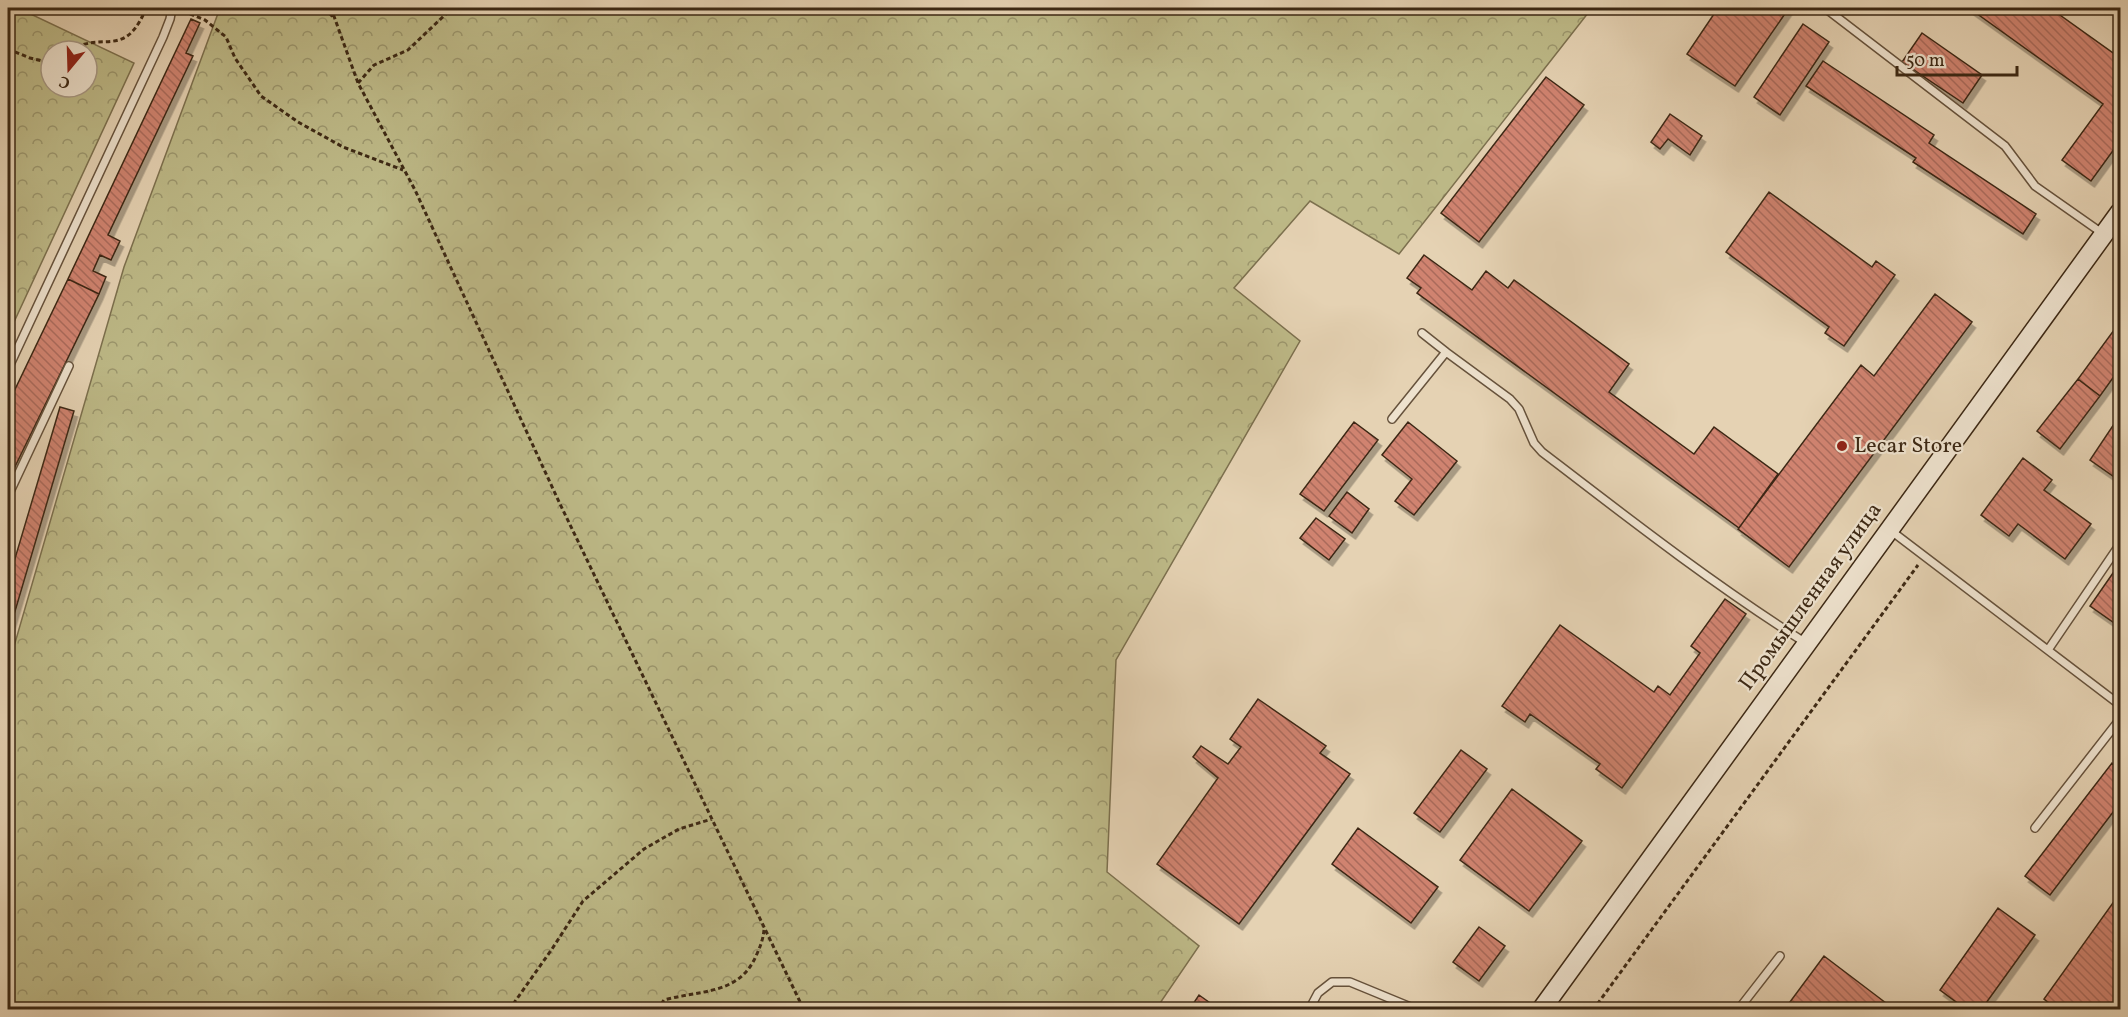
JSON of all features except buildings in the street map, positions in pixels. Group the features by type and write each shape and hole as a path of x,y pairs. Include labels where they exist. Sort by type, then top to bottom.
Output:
{"main road":[{"name":"Промышленная улица","path":"1541,1010 2121,212"}],"lane":[{"path":"8,369 163,37 172,8"},
{"path":"1825,8 2005,146 2035,186 2104,235"},
{"path":"1422,333 1510,399 1519,409 1534,443 1542,452 1761,615 1807,644"},
{"path":"1392,419 1446,352"},
{"path":"8,496 69,366"},
{"path":"1890,530 2121,705"},
{"path":"2048,650 2121,544"},
{"path":"2036,828 2121,720"},
{"path":"1738,1010 1780,956"},
{"path":"1309,1010 1318,993 1332,982 1350,982 1418,1010"}],"path":[{"path":"99,41 122,40 139,24 144,13 157,8"},
{"path":"172,8 205,20 226,37 235,58 261,96 289,116 343,147 405,170"},
{"path":"324,8 334,18"},
{"path":"331,8 357,83 405,170 560,504 804,1010"},
{"path":"357,83 375,65 408,50 448,12 449,8"},
{"path":"8,49 39,60"},
{"path":"1593,1010 1924,556"},
{"path":"509,1010 583,901 644,849 679,829 712,819"},
{"path":"657,1010 664,1000 703,994 735,984 750,969 761,946 764,927"}],"green space":[{"path":"8,8 18,8 83,39 39,39 39,99 99,99 99,46 134,63 8,335"},
{"path":"220,8 1592,8 1399,254 1310,201 1234,288 1300,341 1116,660 1107,872 1199,946 1156,1009 8,1009 8,667 124,267"}],"place":[{"name":"Lecar Store","path":"1842,446"}]}
